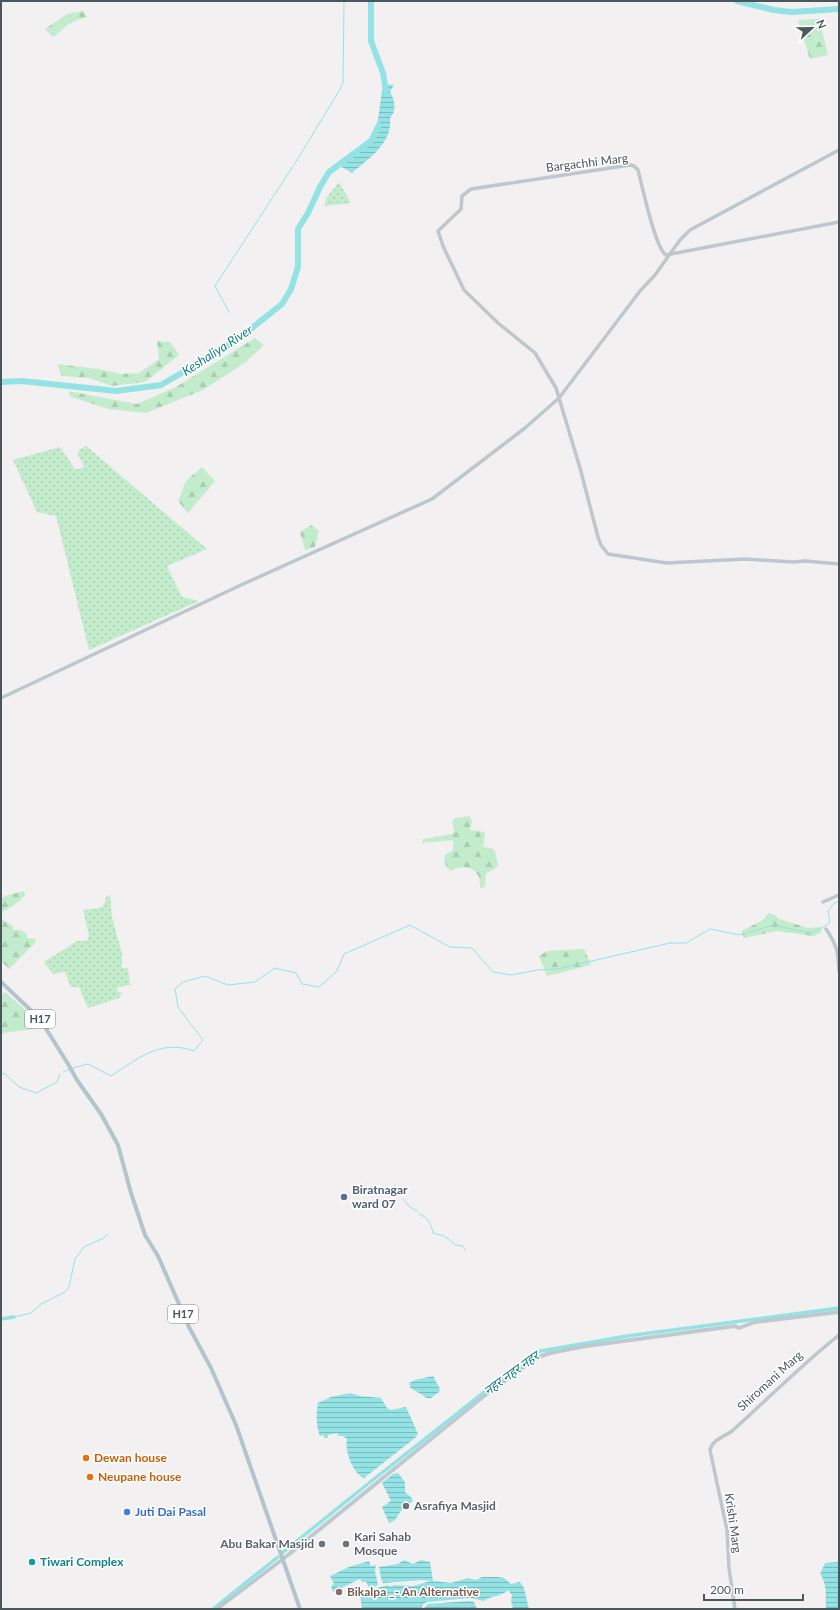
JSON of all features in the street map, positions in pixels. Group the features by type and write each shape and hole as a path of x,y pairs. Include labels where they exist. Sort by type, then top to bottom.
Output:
{"main road":[{"name":"H17","path":"1,982 40,1019 74,1076 102,1114 118,1145 145,1235 158,1256 189,1327 211,1368 236,1425 300,1609"},
{"path":"282,1559 484,1396 523,1367 544,1355 593,1345 735,1326 739,1328 755,1322 839,1312"}],"street":[{"path":"1,698 241,585 432,499 525,428 559,398 592,352 640,291 655,275 680,240 690,230 839,150"},
{"name":"Bargachhi Marg","path":"559,398 556,388 548,373 535,353 498,323 464,290 446,253 438,231 461,209 462,196 471,189 624,166 634,166 638,170 660,249 666,255 669,255"},
{"path":"669,255 839,222"},
{"path":"559,398 580,468 598,537 601,545 608,554 667,563 745,560 805,561 839,564"},
{"path":"823,902 839,895"},
{"path":"826,929 835,943 838,955 839,971"},
{"name":"Shiromani Marg","path":"715,1441 731,1432 797,1370 839,1336"},
{"name":"Krishi Marg","path":"715,1441 711,1445 710,1450 727,1530 729,1568 735,1609"},
{"path":"217,1609 282,1559"}],"green space":[{"path":"83,11 87,17 70,23 53,37 45,29 67,14"},
{"path":"819,19 828,55 810,59 798,20"},
{"path":"339,182 351,203 324,206 327,197"},
{"path":"255,338 264,345 246,362 203,390 146,413 109,409 71,397 68,391 137,404 176,387"},
{"path":"157,341 170,342 179,355 145,382 112,386 89,378 62,376 57,364 98,369 120,374 139,373 159,359"},
{"path":"86,446 207,549 167,566 182,597 199,601 89,650 56,516 37,512 13,460 60,447 75,469 80,469 84,466 78,455 79,450"},
{"path":"202,467 215,481 188,513 178,501 186,481"},
{"path":"311,525 319,531 315,547 305,550 300,532"},
{"path":"469,816 472,821 470,830 484,832 483,847 491,848 495,851 498,865 495,869 486,873 485,887 480,888 479,877 473,870 462,867 451,871 446,865 445,856 453,850 453,840 423,843 423,839 452,834 454,832 452,821 455,818"},
{"path":"24,891 25,895 20,900 1,912 1,898"},
{"path":"110,895 112,917 122,954 122,968 128,968 130,985 118,987 117,991 122,993 119,998 88,1008 79,987 71,987 65,972 53,974 44,962 77,941 87,941 89,936 83,910 101,907 104,905 106,897"},
{"path":"769,913 775,915 779,919 808,928 820,927 822,932 813,936 777,931 744,938 742,931 763,920"},
{"path":"1,919 13,926 13,930 21,930 27,934 27,938 36,939 35,943 9,969 1,961"},
{"path":"584,949 591,965 547,976 539,956 547,951"},
{"path":"5,992 38,1021 34,1029 3,1033 1,1036 1,995"}],"water":[{"path":"383,84 394,85 390,92 394,102 394,112 390,118 388,135 378,150 352,173 340,166 371,140 376,133"},
{"path":"433,1376 440,1389 439,1392 431,1398 426,1398 410,1387 409,1383 415,1380"},
{"path":"350,1393 360,1396 381,1398 387,1408 391,1410 406,1407 418,1434 415,1438 364,1478 356,1472 350,1461 346,1443 347,1439 343,1436 338,1436 337,1433 328,1435 328,1437 325,1438 323,1435 320,1436 318,1428 318,1403 331,1397"},
{"path":"398,1473 405,1482 405,1492 413,1501 404,1506 395,1520 389,1523 382,1507 391,1501 382,1483 393,1474"},
{"path":"404,1560 413,1564 421,1560 430,1562 433,1581 451,1583 468,1578 476,1580 482,1577 497,1577 504,1578 511,1584 520,1582 524,1588 529,1609 513,1609 511,1601 512,1595 508,1590 484,1601 470,1598 427,1602 423,1604 422,1609 362,1609 360,1595 370,1590 388,1585 390,1587 394,1585 413,1586 431,1581 423,1580 383,1583 379,1567 398,1564"},
{"path":"369,1561 371,1566 376,1565 375,1571 378,1585 370,1589 366,1582 362,1582 360,1579 333,1592 331,1586 334,1584 330,1576 349,1567"},
{"path":"839,1562 839,1609 826,1609 826,1591 823,1578 820,1574 825,1563"},
{"path":"469,1601 474,1602 477,1609 423,1609 428,1604"}],"waterway":[{"path":"229,312 215,286 297,160 343,83 344,1"},
{"name":"Keshaliya River","path":"371,1 371,41 383,73 386,91"},
{"name":"Keshaliya River","path":"737,1 774,10 791,12 839,9"},
{"name":"Keshaliya River","path":"1,382 22,381 116,391 161,385 237,340 282,304 291,289 298,267 298,229 308,213 320,187 329,172 371,141 379,125"},
{"path":"73,1068 88,1064 111,1076 150,1052 171,1047 194,1051 203,1040 178,1007 175,989 183,982 205,976 228,985 255,982 275,968 296,973 302,984 319,987 337,971 344,954 410,925 450,947 472,948 493,972 511,975 538,970 557,969 670,943 686,943 710,929 740,935 773,925 810,933 824,927 830,922 828,911 834,903 839,901"},
{"path":"63,1072 70,1069"},
{"path":"1,1073 5,1074 19,1087 36,1093 57,1082 60,1074"},
{"path":"394,1185 400,1195"},
{"path":"403,1199 410,1207 417,1211"},
{"path":"419,1214 429,1221 433,1233 444,1236 456,1245 463,1246 465,1250"},
{"path":"14,1317 31,1313 41,1304 65,1292 69,1287 75,1259 84,1247 104,1238 107,1234"},
{"name":"नहर नहर नहर","path":"282,1553 535,1352 627,1336 839,1308"},
{"path":"1,1319 14,1317"},
{"name":"नहर नहर नहर","path":"213,1609 278,1557"}],"place":[{"name":"Biratnagar ward 07","path":"344,1197"},
{"name":"Dewan house","path":"86,1458"},
{"name":"Neupane house","path":"90,1477"},
{"name":"Asrafiya Masjid","path":"406,1506"},
{"name":"Juti Dai Pasal","path":"127,1512"},
{"name":"Abu Bakar Masjid","path":"322,1544"},
{"name":"Kari Sahab Mosque","path":"346,1544"},
{"name":"Tiwari Complex","path":"32,1562"},
{"name":"Bikalpa _- An Alternative","path":"339,1592"}]}
